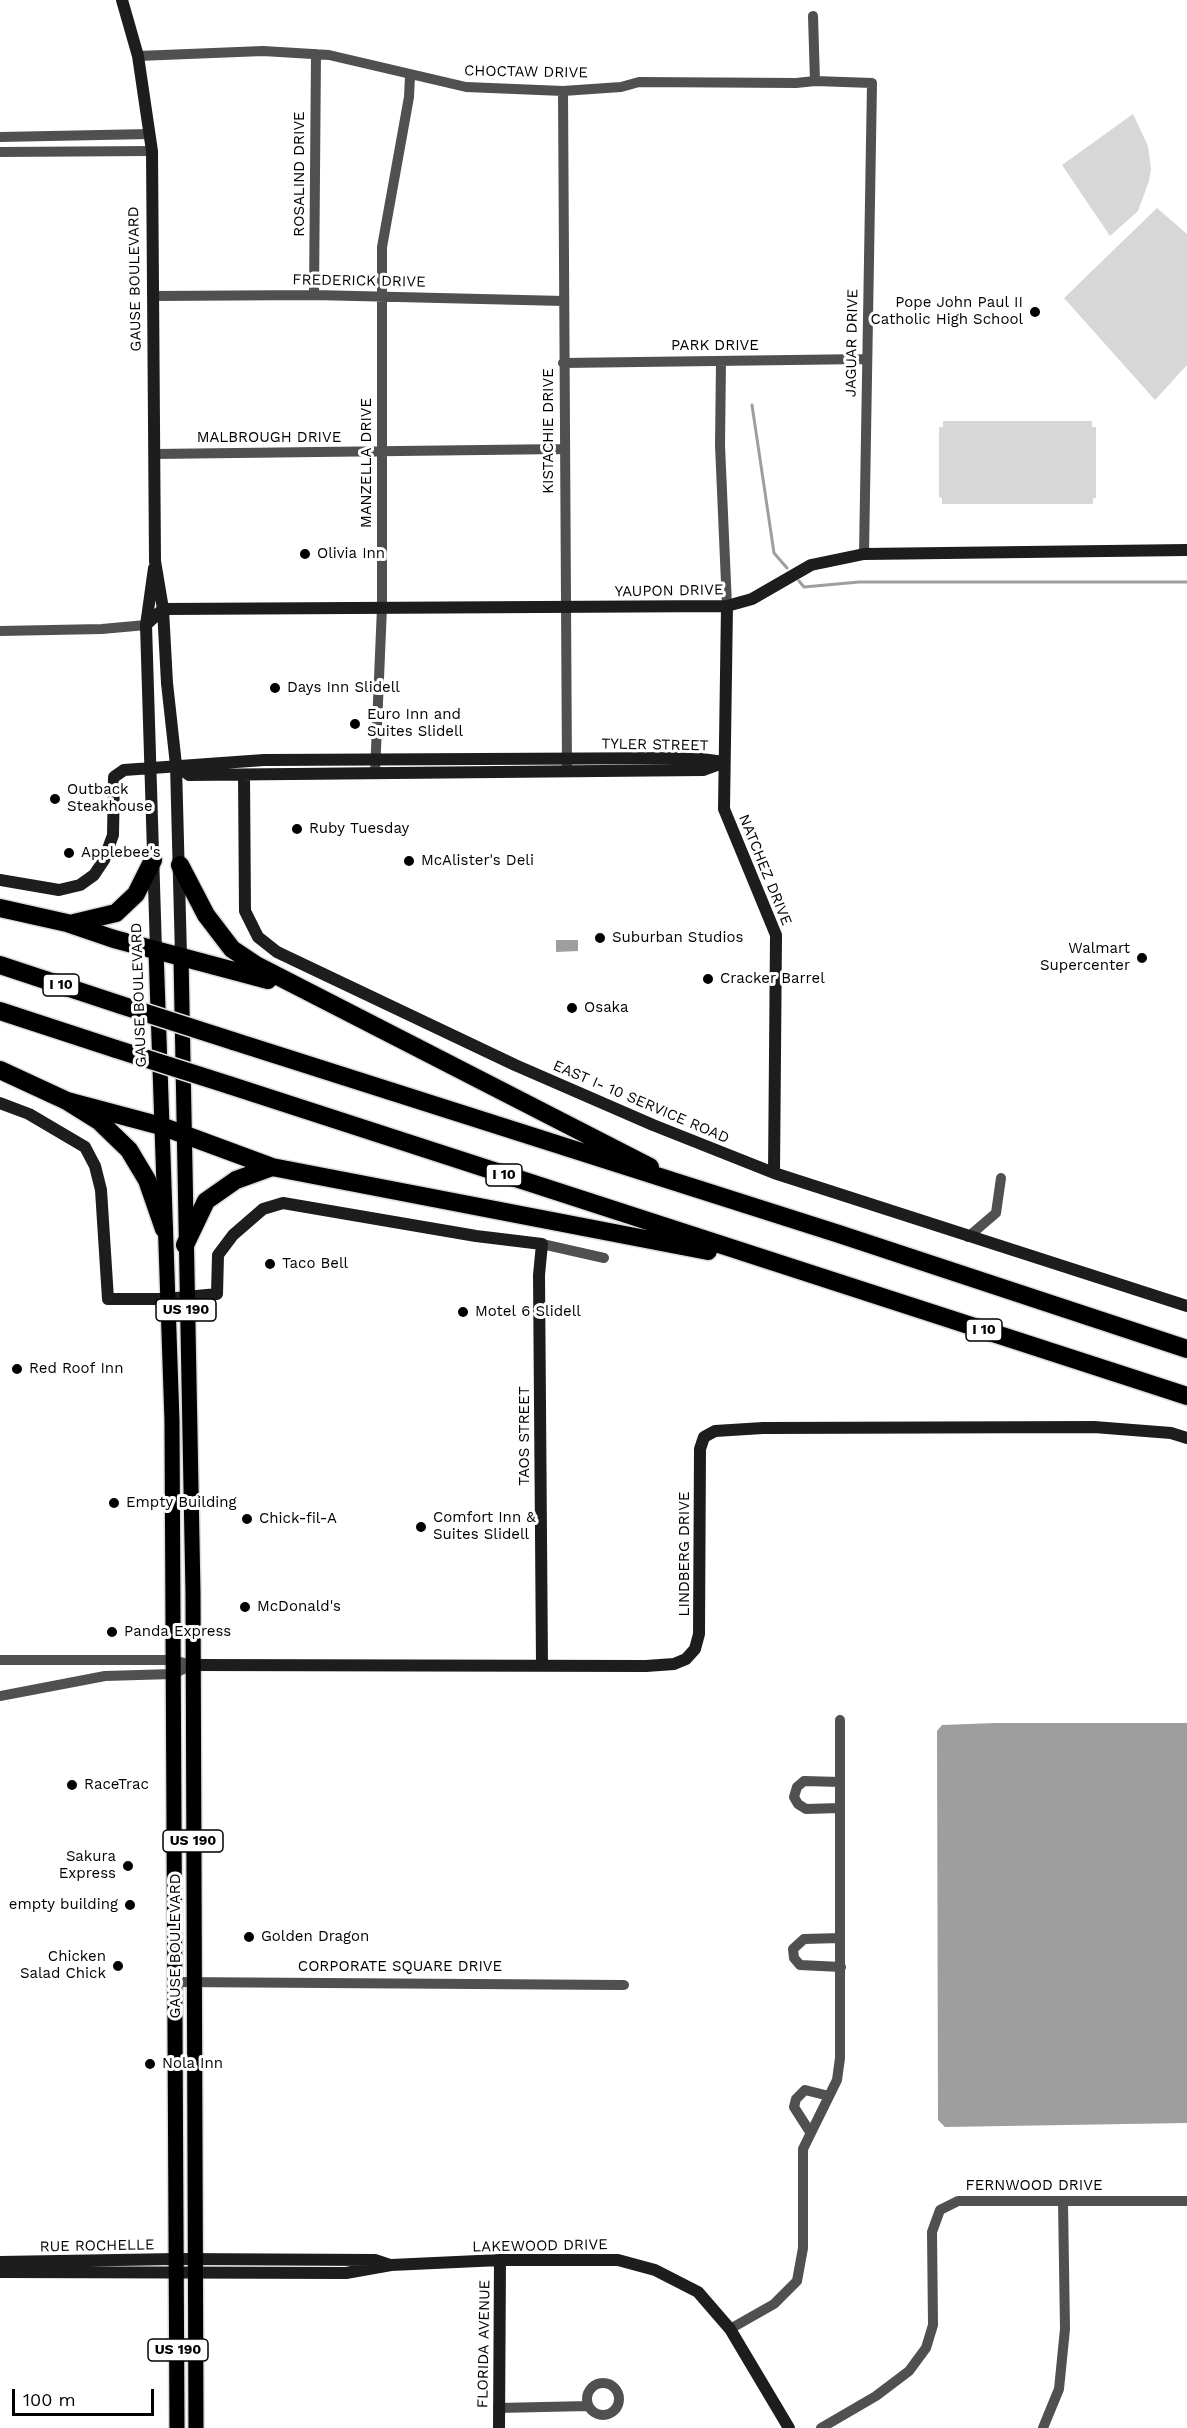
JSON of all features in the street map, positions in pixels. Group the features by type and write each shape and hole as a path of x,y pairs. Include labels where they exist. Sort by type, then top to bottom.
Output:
{"highway":[{"path":"67,923 102,918 116,913 136,894 153,860"},
{"path":"180,865 206,915 232,948 297,987 692,1189"},
{"path":"0,908 67,923 156,950 297,987"},
{"name":"I 10","path":"0,965 692,1189 839,1234 1187,1349"},
{"name":"I 10","path":"0,1011 1187,1396"},
{"path":"0,1070 67,1101 99,1121 129,1149 147,1180 164,1228"},
{"path":"67,1101 161,1126 272,1167 780,1264"},
{"path":"185,1245 206,1202 236,1180 272,1167"}],"main road":[{"name":"GAUSE BOULEVARD","path":"156,950 172,1428 177,2428"},
{"name":"GAUSE BOULEVARD","path":"181,956 188,1428 193,1593 196,2428"}],"street":[{"name":"GAUSE BOULEVARD","path":"122,0 138,56 152,151 155,561 146,625 156,950"},
{"path":"813,16 815,81"},
{"name":"CHOCTAW DRIVE","path":"138,56 263,51 316,54 466,87 563,91 621,87 639,82 660,84 815,81 872,83 873,132"},
{"name":"ROSALIND DRIVE","path":"315,295 316,54"},
{"name":"MANZELLA DRIVE","path":"375,773 382,607 380,296 382,247 409,97 410,76"},
{"name":"KISTACHIE DRIVE","path":"563,91 567,765"},
{"name":"JAGUAR DRIVE","path":"864,554 866,359 873,132"},
{"path":"0,137 150,134"},
{"path":"0,152 152,151"},
{"name":"FREDERICK DRIVE","path":"154,296 315,295 564,301"},
{"name":"PARK DRIVE","path":"563,363 866,359"},
{"name":"NATCHEZ DRIVE","path":"721,362 720,445 727,606 724,809 776,935 774,1173"},
{"name":"MALBROUGH DRIVE","path":"154,454 564,449"},
{"name":"YAUPON DRIVE","path":"163,609 727,606 752,599 811,565 864,554 1187,550"},
{"name":"GAUSE BOULEVARD","path":"155,561 163,609 167,683 176,765 181,956"},
{"path":"0,631 102,629 146,625 163,609"},
{"name":"TYLER STREET","path":"176,765 264,760 375,759 703,770 724,762"},
{"path":"0,880 59,890 80,885 94,875 104,860 113,835 114,777 124,770 176,765"},
{"name":"TYLER STREET","path":"176,765 189,775 244,775 375,773 567,765"},
{"name":"EAST I- 10 SERVICE ROAD","path":"244,775 245,911 258,937 277,952 526,1070 653,1125 774,1173 1187,1306"},
{"path":"0,1103 29,1114 85,1147 90,1156 101,1190 108,1299 166,1299 217,1294 218,1255 233,1235 263,1209 283,1203 476,1236 542,1244 604,1258"},
{"path":"968,1237 996,1213 1001,1178"},
{"name":"TAOS STREET","path":"542,1244 539,1275 542,1665"},
{"name":"LINDBERG DRIVE","path":"192,1665 674,1664 686,1659 695,1649 701,1608 700,1449 704,1437 715,1431 752,1428 1094,1427 1146,1430 1187,1438"},
{"path":"172,1428 188,1428"},
{"path":"0,1660 173,1667"},
{"path":"0,1696 105,1676 192,1665"},
{"path":"730,2329 774,2304 797,2281 803,2248 803,2149 837,2080 840,2058 841,1967 840,1720"},
{"path":"840,1782 804,1781 797,1787 794,1797 798,1804 806,1809 840,1809"},
{"path":"840,1938 804,1939 793,1949 794,1958 800,1965 841,1967"},
{"name":"CORPORATE SQUARE DRIVE","path":"175,1982 329,1981 624,1985"},
{"path":"810,2132 794,2107 796,2099 805,2090 829,2096"},
{"name":"FERNWOOD DRIVE","path":"821,2428 876,2396 909,2371 926,2348 933,2325 932,2232 940,2211 958,2201 1187,2201"},
{"path":"1043,2428 1059,2389 1065,2329 1063,2201"},
{"name":"LAKEWOOD DRIVE","path":"196,2266 280,2266 346,2273 391,2265 500,2260 618,2260 655,2270 698,2292 730,2329 789,2428"},
{"name":"FLORIDA AVENUE","path":"498,2428 500,2260"},
{"name":"RUE ROCHELLE","path":"6,2267 196,2266"},
{"path":"498,2408 588,2406"}],"shaded area":[{"path":"1133,114 1148,146 1151,169 1149,181 1138,211 1110,236 1062,165"},
{"path":"1157,208 1187,234 1187,365 1155,400 1064,298"},
{"path":"943,421 1092,421 1092,427 1096,427 1096,498 1093,498 1093,504 942,504 942,498 939,497 939,427 943,427"},
{"path":"556,940 578,940 578,951 556,952"},
{"path":"1187,1723 1187,2123 945,2127 938,2120 937,1731 942,1725"}],"waterway":[{"path":"752,405 774,553 787,568"},
{"path":"799,581 804,587 859,582 1187,582"}],"place":[{"name":"Pope John Paul II Catholic High School","path":"1035,312"},
{"name":"Olivia Inn","path":"305,554"},
{"name":"Days Inn Slidell","path":"275,688"},
{"name":"Euro Inn and Suites Slidell","path":"355,724"},
{"name":"Outback Steakhouse","path":"55,799"},
{"name":"Ruby Tuesday","path":"297,829"},
{"name":"Applebee's","path":"69,853"},
{"name":"McAlister's Deli","path":"409,861"},
{"name":"Suburban Studios","path":"600,938"},
{"name":"Walmart Supercenter","path":"1142,958"},
{"name":"Cracker Barrel","path":"708,979"},
{"name":"Osaka","path":"572,1008"},
{"name":"Taco Bell","path":"270,1264"},
{"name":"Motel 6 Slidell","path":"463,1312"},
{"name":"Red Roof Inn","path":"17,1369"},
{"name":"Empty Building","path":"114,1503"},
{"name":"Chick-fil-A","path":"247,1519"},
{"name":"Comfort Inn & Suites Slidell","path":"421,1527"},
{"name":"McDonald's","path":"245,1607"},
{"name":"Panda Express","path":"112,1632"},
{"name":"RaceTrac","path":"72,1785"},
{"name":"Sakura Express","path":"128,1866"},
{"name":"empty building","path":"130,1905"},
{"name":"Golden Dragon","path":"249,1937"},
{"name":"Chicken Salad Chick","path":"118,1966"},
{"name":"Nola Inn","path":"150,2064"}]}
